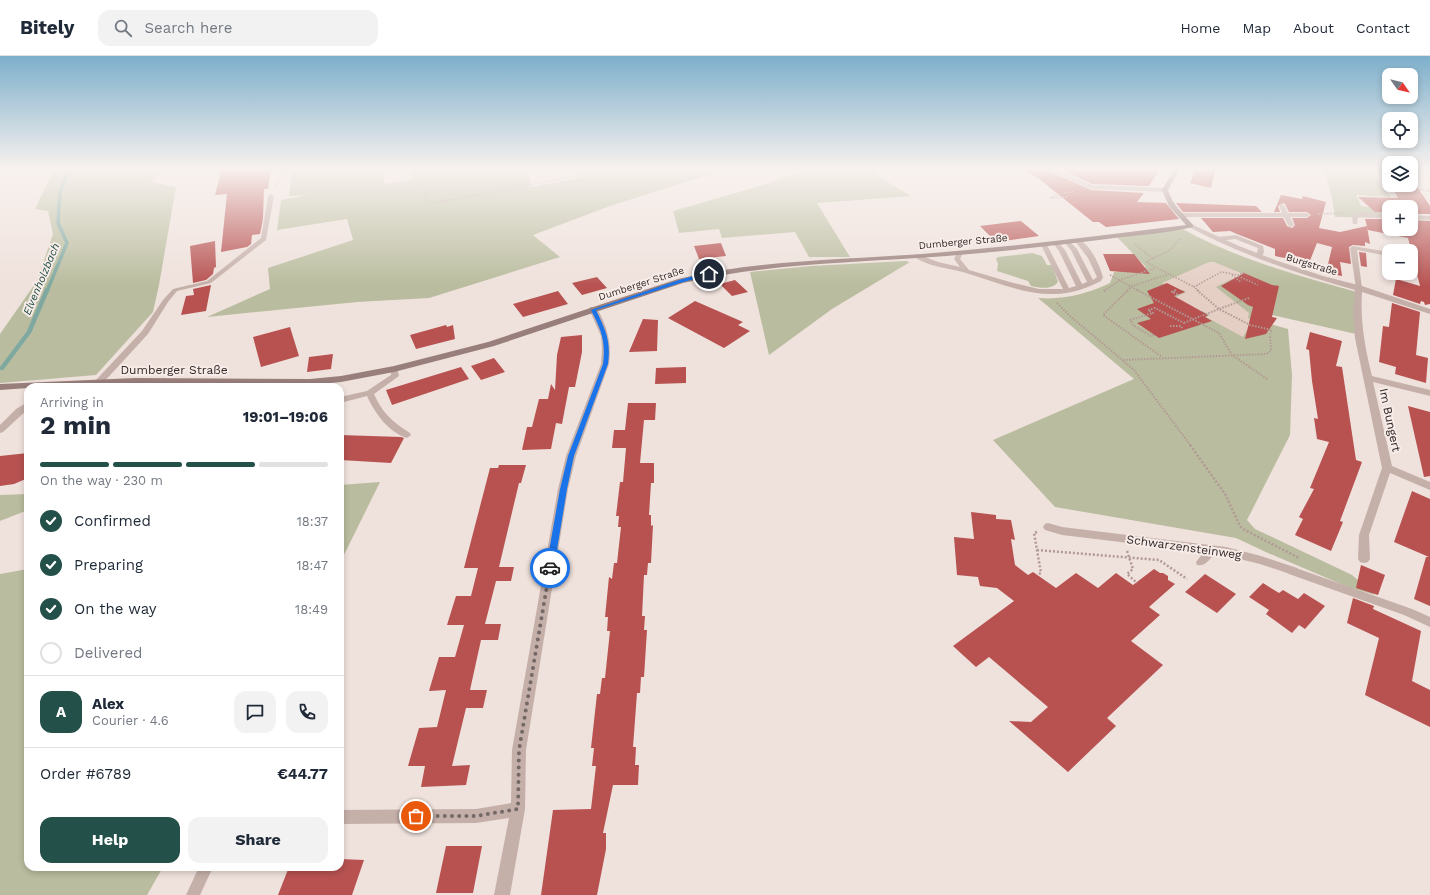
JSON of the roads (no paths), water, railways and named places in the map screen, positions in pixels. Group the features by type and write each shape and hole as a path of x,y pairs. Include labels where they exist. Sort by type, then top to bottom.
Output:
{"main road":[{"path":"1175,207 1191,226"},
{"name":"Dumberger Straße","path":"82,383 135,381 310,382 341,379 394,369 491,344 681,281 733,270 804,263 960,253 1056,244 1191,226"},
{"name":"Dumberger Straße","path":"0,388 24,387"}],"street":[{"name":"Burgstraße","path":"1191,226 1259,257 1430,312"},
{"name":"Im Bungert","path":"1359,288 1357,311 1359,338 1387,468 1364,535 1364,559"},
{"path":"502,895 518,809 519,750 563,489 571,456 606,364 608,349 605,334 593,310"},
{"name":"Im Bungert","path":"1368,378 1430,393"},
{"path":"0,430 24,408"},
{"name":"Im Bungert","path":"1387,468 1430,486"},
{"name":"Schwarzensteinweg","path":"1293,572 1408,612 1430,622"},
{"path":"344,817 476,816 518,809"}],"lane":[{"name":"Dumberger Straße","path":"99,382 144,332 165,301 175,290 209,282 264,238 269,207"},
{"path":"1283,207 1288,215 1291,225"},
{"path":"1182,215 1266,219 1288,215 1307,215"},
{"path":"1355,223 1355,216 1382,216"},
{"path":"1418,217 1430,218"},
{"path":"917,256 927,262 966,270 1025,288 1047,292 1080,287 1099,280 1100,277 1091,255 1078,241"},
{"path":"1067,242 1074,249 1091,283"},
{"path":"1056,244 1080,287"},
{"path":"1044,245 1067,290"},
{"path":"1359,288 1353,248 1382,253"},
{"path":"960,253 957,259 966,270"},
{"path":"344,399 370,393 395,376 394,369"},
{"path":"370,393 380,414 386,422 407,435"},
{"name":"Schwarzensteinweg","path":"1048,527 1062,531 1212,550 1261,560 1293,572"},
{"path":"1201,562 1212,550"},
{"path":"193,895 204,871"}],"waterway":[{"name":"Elvenholzbach","path":"47,291 67,243 58,223 59,207"},
{"name":"Elvenholzbach","path":"2,368 29,332 47,290"}]}
